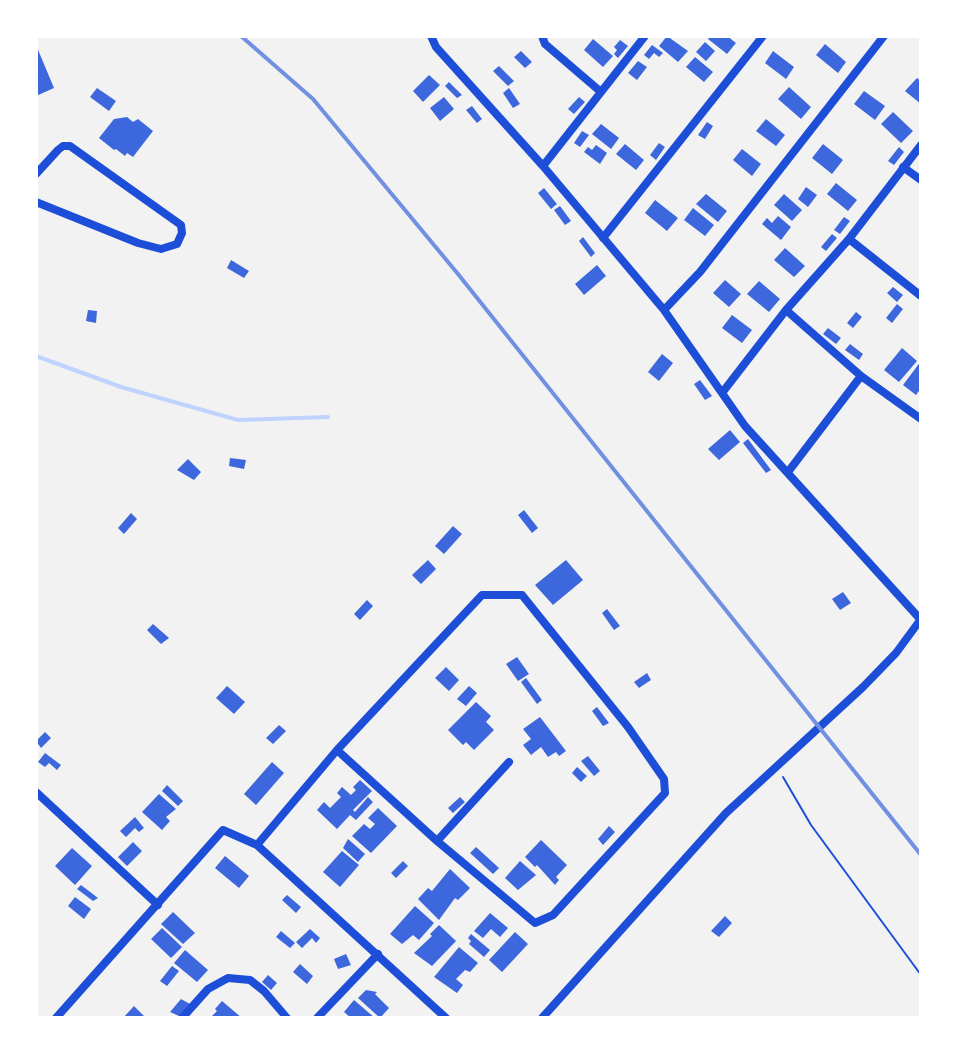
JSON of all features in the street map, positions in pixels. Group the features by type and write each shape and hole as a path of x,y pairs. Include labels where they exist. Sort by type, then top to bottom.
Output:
{"street":[{"path":"431,36 436,47 543,166 664,310 745,426 921,620 896,653 863,687 726,813 542,1018"},
{"path":"542,36 545,44 601,92"},
{"path":"543,166 645,36"},
{"path":"603,238 763,36"},
{"path":"664,310 700,272 884,36"},
{"path":"722,393 786,310 849,239 921,145"},
{"path":"36,174 58,150 70,146 181,225 182,233 177,244 161,249 138,243 36,202"},
{"path":"903,167 921,180"},
{"path":"849,239 921,296"},
{"path":"786,310 861,376 921,419"},
{"path":"788,472 861,376"},
{"path":"257,845 337,750 482,595 522,595 628,727 664,779 665,793 553,915 535,923 437,841 337,750"},
{"path":"437,841 509,762"},
{"path":"36,792 158,905"},
{"path":"56,1018 223,830 257,845 446,1018"},
{"path":"317,1018 378,954"},
{"path":"182,1018 208,989 228,978 250,980 287,1018"}],"path":[{"path":"777,765 811,825 921,975"}],"building":[{"path":"667,36 688,51 678,62 659,46"},
{"path":"710,36 727,36 736,43 727,54 708,39"},
{"path":"593,39 613,56 603,67 584,50"},
{"path":"620,40 628,46 618,58 614,47"},
{"path":"705,42 715,51 706,61 696,52"},
{"path":"825,44 846,62 838,73 816,55"},
{"path":"36,45 54,88 36,96"},
{"path":"652,45 663,53 659,57 654,53 649,59 644,55"},
{"path":"521,51 532,62 525,68 514,57"},
{"path":"773,51 794,67 786,79 765,63"},
{"path":"695,57 713,72 704,82 686,67"},
{"path":"638,61 647,67 637,80 628,73"},
{"path":"499,66 514,81 508,86 493,71"},
{"path":"429,75 440,85 423,102 413,91"},
{"path":"917,78 921,81 921,104 905,91"},
{"path":"449,82 462,95 457,98 445,86"},
{"path":"789,87 811,107 801,119 778,99"},
{"path":"97,88 116,101 109,111 90,97"},
{"path":"509,88 520,104 513,108 503,93"},
{"path":"864,91 885,106 875,120 854,104"},
{"path":"444,97 454,109 440,121 430,108"},
{"path":"579,97 585,102 574,114 568,109"},
{"path":"472,106 482,119 477,123 466,110"},
{"path":"893,112 913,131 901,143 881,124"},
{"path":"127,117 133,122 138,119 153,131 133,157 114,150 99,138 114,119"},
{"path":"766,119 785,135 776,146 756,131"},
{"path":"707,122 713,126 705,139 698,135"},
{"path":"601,124 619,138 611,149 592,134"},
{"path":"582,131 589,135 580,147 574,143"},
{"path":"659,143 665,147 656,160 650,155"},
{"path":"625,144 644,160 636,170 616,154"},
{"path":"823,144 843,160 832,174 812,158"},
{"path":"596,145 607,153 600,164 584,152"},
{"path":"899,147 904,152 894,165 888,161"},
{"path":"742,149 761,164 752,176 733,160"},
{"path":"836,183 857,200 848,211 827,194"},
{"path":"806,187 817,195 808,207 798,199"},
{"path":"544,188 557,204 551,209 538,193"},
{"path":"706,194 727,211 718,222 696,204"},
{"path":"784,194 802,210 792,221 774,205"},
{"path":"655,200 678,218 667,231 645,213"},
{"path":"560,206 571,221 565,225 554,210"},
{"path":"693,208 714,225 705,236 684,220"},
{"path":"778,216 791,227 781,240 762,224 767,218 772,223"},
{"path":"844,217 850,221 840,234 834,230"},
{"path":"832,234 837,238 826,251 821,247"},
{"path":"583,237 595,253 591,257 579,241"},
{"path":"785,248 805,266 794,277 774,260"},
{"path":"231,260 249,271 244,278 227,268"},
{"path":"597,265 606,276 584,295 575,284"},
{"path":"725,280 741,294 729,307 713,293"},
{"path":"759,281 780,299 769,312 747,294"},
{"path":"893,287 903,295 897,302 887,293"},
{"path":"897,304 903,309 892,323 886,318"},
{"path":"88,310 97,311 96,323 86,321"},
{"path":"856,312 862,317 853,328 847,323"},
{"path":"732,315 752,330 742,343 722,328"},
{"path":"828,328 841,338 836,344 823,334"},
{"path":"850,344 863,354 859,360 845,350"},
{"path":"902,348 917,361 899,382 884,370"},
{"path":"662,354 673,363 659,381 648,372"},
{"path":"921,361 921,388 916,395 903,385"},
{"path":"700,380 712,396 705,400 694,384"},
{"path":"730,430 740,442 719,460 708,449"},
{"path":"748,439 771,470 766,473 743,443"},
{"path":"230,458 246,460 244,469 229,466"},
{"path":"188,459 201,472 194,480 177,470"},
{"path":"524,510 538,528 532,533 518,515"},
{"path":"131,513 137,519 124,534 118,528"},
{"path":"453,526 462,534 444,554 435,546"},
{"path":"428,560 436,569 421,584 412,575"},
{"path":"566,560 583,580 553,605 535,585"},
{"path":"843,592 851,603 840,610 832,599"},
{"path":"367,600 373,606 360,620 354,614"},
{"path":"607,609 620,626 614,630 602,613"},
{"path":"153,624 169,638 161,644 147,630"},
{"path":"517,657 529,674 518,681 506,664"},
{"path":"446,667 459,680 449,691 435,678"},
{"path":"647,673 651,680 639,688 634,682"},
{"path":"526,678 542,700 537,704 521,682"},
{"path":"227,686 245,702 234,714 216,698"},
{"path":"469,686 477,693 466,706 457,699"},
{"path":"476,702 491,716 486,722 494,730 474,750 466,742 463,745 448,730"},
{"path":"597,707 609,723 603,726 592,711"},
{"path":"540,717 566,751 559,756 556,752 548,757 541,747 531,755 523,745 531,739 523,729"},
{"path":"279,725 286,731 273,744 266,738"},
{"path":"45,732 51,738 41,748 36,741"},
{"path":"45,753 61,765 57,770 49,763 45,767 38,762"},
{"path":"588,756 600,771 594,776 581,761"},
{"path":"272,762 284,773 256,805 244,794"},
{"path":"577,767 587,776 581,782 572,773"},
{"path":"360,780 372,791 353,810 355,812 368,797 373,802 356,820 350,815 337,829 317,810 324,802 330,808 341,797 337,793 342,787 351,795 356,790 353,787"},
{"path":"167,785 183,801 178,806 162,791"},
{"path":"159,794 176,809 166,817 170,821 162,830 142,812"},
{"path":"460,797 465,802 453,813 448,808"},
{"path":"378,808 397,826 371,853 352,836 364,824 370,829 375,824 368,818"},
{"path":"135,817 144,828 139,832 135,828 126,837 120,831"},
{"path":"609,826 615,832 603,845 598,839"},
{"path":"348,839 365,854 358,862 343,848"},
{"path":"541,840 567,865 556,877 559,880 555,885 525,857"},
{"path":"133,842 142,851 127,866 118,857"},
{"path":"476,847 499,868 493,874 470,853"},
{"path":"72,848 92,866 75,885 55,866"},
{"path":"342,851 359,865 340,887 323,872"},
{"path":"225,856 249,876 239,888 215,868"},
{"path":"403,861 408,866 396,878 391,873"},
{"path":"520,861 536,875 518,890 505,878"},
{"path":"450,869 470,888 458,900 455,898 439,920 418,899 428,888 432,891"},
{"path":"81,885 98,898 93,901 77,889"},
{"path":"287,895 301,907 296,913 282,900"},
{"path":"75,897 91,909 84,919 68,906"},
{"path":"415,906 434,923 419,940 413,935 402,944 390,934"},
{"path":"173,912 195,933 183,944 161,924"},
{"path":"490,913 508,928 500,937 491,929 483,938 474,931"},
{"path":"725,916 732,923 719,937 711,931"},
{"path":"439,925 456,941 432,966 414,953"},
{"path":"162,928 182,947 171,958 151,939"},
{"path":"310,929 320,938 316,943 312,938 302,948 296,942"},
{"path":"281,931 295,943 290,948 276,937"},
{"path":"515,932 528,944 502,972 489,960"},
{"path":"471,934 490,950 484,957 469,944"},
{"path":"459,947 478,963 470,972 465,970 456,979 463,985 457,993 434,977"},
{"path":"185,950 208,970 197,982 174,963"},
{"path":"346,954 351,965 338,969 334,959"},
{"path":"300,964 313,976 307,984 293,972"},
{"path":"172,966 179,971 167,986 160,981"},
{"path":"268,975 277,983 271,990 262,982"},
{"path":"366,990 377,992 375,994 389,1008 380,1018 358,998"},
{"path":"181,999 190,1004 179,1016 170,1012"},
{"path":"354,1000 375,1018 351,1018 344,1012"},
{"path":"222,1001 242,1018 214,1018 215,1009"},
{"path":"134,1006 146,1018 123,1018"}],"waterway":[{"path":"36,356 121,387 238,420 328,417"}],"railway":[{"path":"241,36 313,99 458,274 921,855"}]}
